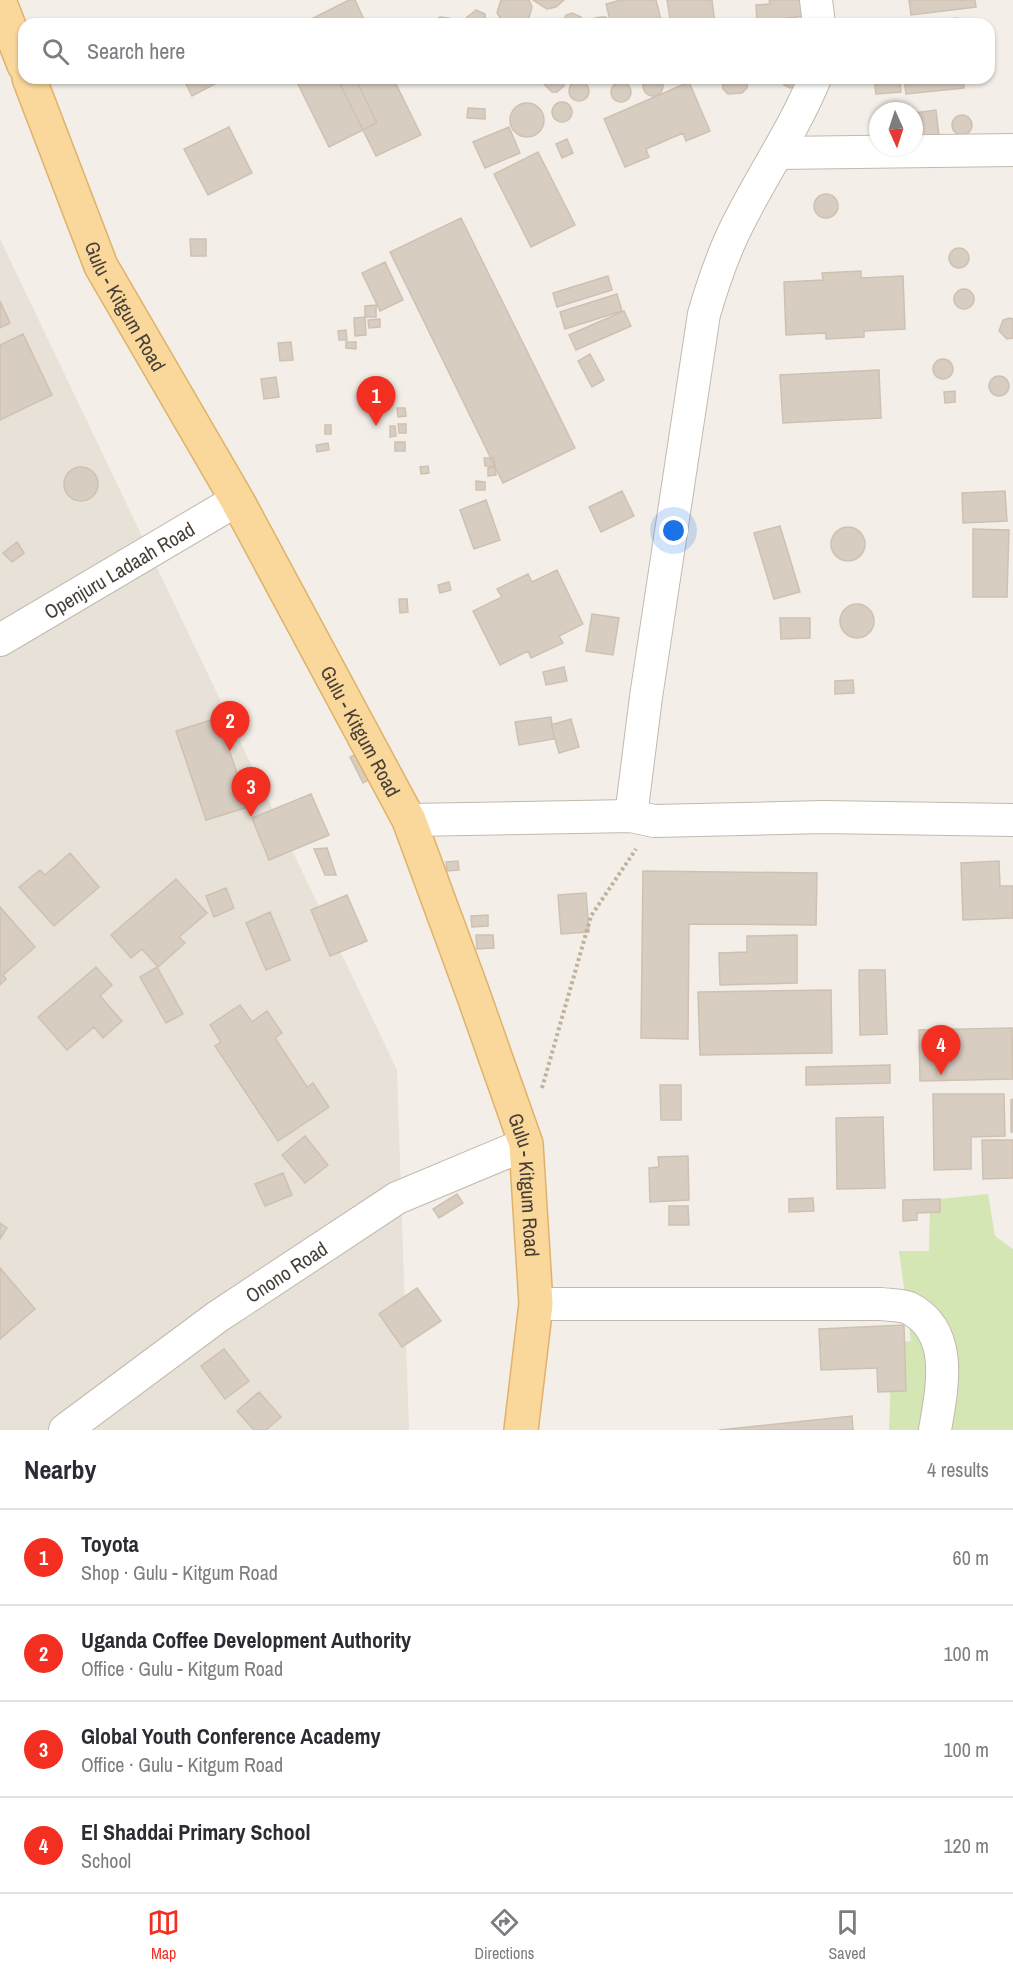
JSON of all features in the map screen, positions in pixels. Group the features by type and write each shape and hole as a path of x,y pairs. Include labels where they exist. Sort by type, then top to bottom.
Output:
{"main road":[{"path":"0,3 18,50"},
{"name":"Gulu - Kitgum Road","path":"31,84 101,266 237,500 409,820 526,1144 536,1304 521,1430"}],"street":[{"path":"816,0 818,18"},
{"path":"643,818 648,686 704,314 717,270 742,216 800,115 813,84"},
{"path":"778,153 1013,150"},
{"name":"Openjuru Ladaah Road","path":"0,640 237,500"},
{"path":"409,820 643,818 1013,820"},
{"name":"Onono Road","path":"65,1430 217,1317 397,1198 526,1144"},
{"path":"536,1304 881,1304 908,1308 928,1323 940,1341 943,1384 935,1430"}],"path":[{"path":"526,1144 591,916 643,818"}],"shaded area":[{"path":"0,239 397,1070 409,1430 0,1430"}],"green space":[{"path":"988,1194 995,1236 1013,1249 1013,1430 889,1430 892,1344 911,1341 899,1251 929,1251 930,1200"}],"building":[{"path":"349,0 355,0 363,18 313,18"},
{"path":"501,0 529,0 532,7 529,18 500,18 497,13"},
{"path":"533,0 564,0 556,7 547,9"},
{"path":"621,0 656,0 660,18 610,18 606,4"},
{"path":"667,0 712,0 714,18 670,18"},
{"path":"769,0 802,0 803,16 757,18 756,5 770,4"},
{"path":"909,0 975,0 976,7 911,15"},
{"path":"476,10 485,14 485,18 467,18"},
{"path":"572,13 581,18 565,18"},
{"path":"186,84 215,84 192,96"},
{"path":"298,84 358,84 377,123 329,147"},
{"path":"340,84 396,84 421,135 376,156"},
{"path":"544,84 564,84 557,92 552,92"},
{"path":"572,84 586,84 588,95 583,100 575,100 570,95"},
{"path":"616,84 626,84 630,88 630,96 625,101 617,101 612,96 612,88"},
{"path":"644,84 662,84 660,93 653,96 646,93 643,86"},
{"path":"684,84 690,84 710,131 686,141 683,133 646,149 649,157 625,167 604,119"},
{"path":"723,84 747,84 742,93 728,94 723,89"},
{"path":"784,84 797,84 790,88"},
{"path":"875,84 900,84 901,92 876,94"},
{"path":"905,84 964,84 964,88 906,94"},
{"path":"562,102 569,105 572,112 569,119 562,122 555,119 552,112 555,105"},
{"path":"527,103 539,108 544,120 539,132 527,137 515,132 510,120 515,108"},
{"path":"468,108 485,109 485,119 467,118"},
{"path":"936,110 939,136 923,138 923,112"},
{"path":"962,115 969,118 972,125 969,132 962,135 955,132 952,125 955,118"},
{"path":"229,127 252,173 208,195 184,149"},
{"path":"509,127 520,153 485,168 473,142"},
{"path":"567,139 573,153 562,158 556,144"},
{"path":"538,152 575,225 531,247 494,174"},
{"path":"826,194 835,197 838,206 835,215 826,218 817,215 814,206 817,197"},
{"path":"461,218 575,448 503,483 390,252"},
{"path":"190,239 206,239 206,256 191,256"},
{"path":"959,248 966,251 969,258 966,265 959,268 952,265 949,258 952,251"},
{"path":"385,262 403,300 380,311 362,273"},
{"path":"861,271 861,278 903,276 905,329 864,331 864,337 826,339 826,333 786,335 784,282 823,280 822,273"},
{"path":"608,276 612,290 557,307 553,293"},
{"path":"964,289 971,292 974,299 971,306 964,309 957,306 954,299 957,292"},
{"path":"617,294 622,311 565,329 560,312"},
{"path":"0,301 10,323 0,328"},
{"path":"376,305 376,317 365,317 365,306"},
{"path":"624,311 631,326 576,350 569,335"},
{"path":"365,317 366,335 355,336 354,318"},
{"path":"380,319 380,327 369,328 368,320"},
{"path":"1013,319 1013,338 1007,339 999,331 1003,320"},
{"path":"346,330 347,340 339,340 338,331"},
{"path":"23,334 52,395 0,420 0,345"},
{"path":"291,342 293,360 280,361 278,343"},
{"path":"346,342 356,342 356,349 346,348"},
{"path":"590,354 604,380 592,387 578,361"},
{"path":"943,359 950,362 953,369 950,376 943,379 936,376 933,369 936,362"},
{"path":"879,370 881,418 783,423 780,375"},
{"path":"999,376 1006,379 1009,386 1006,393 999,396 992,393 989,386 992,379"},
{"path":"276,377 279,397 264,399 261,379"},
{"path":"372,381 380,381 380,394 373,394"},
{"path":"361,389 373,389 373,398 361,398"},
{"path":"955,391 955,402 945,403 944,392"},
{"path":"374,397 385,397 385,405 374,405"},
{"path":"397,408 405,408 406,416 398,417"},
{"path":"398,424 406,424 406,433 399,433"},
{"path":"325,425 331,425 331,434 325,434"},
{"path":"390,426 395,426 396,436 390,437"},
{"path":"395,442 405,442 405,451 395,451"},
{"path":"328,443 329,450 317,452 316,445"},
{"path":"484,458 494,458 495,466 485,466"},
{"path":"428,466 429,473 421,474 420,467"},
{"path":"81,467 93,472 98,484 93,496 81,501 69,496 64,484 69,472"},
{"path":"495,467 496,475 488,476 488,468"},
{"path":"476,481 485,482 485,490 476,490"},
{"path":"622,491 634,516 601,532 589,507"},
{"path":"1005,491 1007,521 963,523 962,493"},
{"path":"486,500 500,540 474,549 460,510"},
{"path":"780,526 800,592 774,599 754,533"},
{"path":"848,527 860,532 865,544 860,556 848,561 836,556 831,544 836,532"},
{"path":"973,529 1009,530 1007,597 973,597"},
{"path":"17,542 24,553 12,562 3,553"},
{"path":"557,570 583,624 559,636 563,643 531,658 528,651 500,665 473,611 502,597 497,589 528,574 532,582"},
{"path":"449,582 451,590 440,593 438,585"},
{"path":"399,599 407,599 408,612 400,613"},
{"path":"857,604 869,609 874,621 869,633 857,638 845,633 840,621 845,609"},
{"path":"592,614 619,618 613,655 586,651"},
{"path":"780,618 810,618 810,638 781,639"},
{"path":"564,667 567,681 546,685 543,672"},
{"path":"853,680 854,693 835,694 835,681"},
{"path":"240,706 241,715 228,715 228,707"},
{"path":"227,715 236,741 227,744 238,776 248,773 258,804 206,820 176,731"},
{"path":"551,717 554,739 519,745 515,722"},
{"path":"571,719 579,747 559,753 551,725"},
{"path":"364,750 376,776 363,783 350,757"},
{"path":"311,794 329,835 269,860 252,818"},
{"path":"327,848 336,875 325,875 314,849"},
{"path":"70,853 99,887 54,926 19,887 40,870 45,875"},
{"path":"458,861 459,870 447,871 446,862"},
{"path":"999,861 1000,886 1013,886 1013,918 963,920 961,863"},
{"path":"643,871 817,873 816,925 689,924 688,1039 641,1038"},
{"path":"176,879 207,913 179,937 185,943 158,967 142,949 131,958 111,935"},
{"path":"226,888 234,908 214,917 206,896"},
{"path":"586,893 589,932 561,934 558,895"},
{"path":"347,895 367,941 330,956 311,910"},
{"path":"0,907 35,947 3,975 6,979 0,985"},
{"path":"270,912 290,960 266,970 246,923"},
{"path":"488,915 488,926 472,927 471,916"},
{"path":"476,935 493,935 494,948 477,949"},
{"path":"797,935 797,983 720,985 719,953 747,952 747,936"},
{"path":"96,967 112,985 100,996 122,1021 103,1038 94,1027 67,1050 38,1017"},
{"path":"157,967 183,1014 166,1023 140,977"},
{"path":"859,970 885,970 887,1034 860,1035"},
{"path":"831,990 832,1053 700,1055 698,992"},
{"path":"240,1005 252,1022 267,1011 282,1033 275,1038 307,1087 313,1083 329,1107 278,1141 215,1046 221,1042 210,1025"},
{"path":"1012,1028 1013,1079 920,1081 919,1030"},
{"path":"890,1065 890,1083 806,1085 806,1067"},
{"path":"660,1085 681,1085 681,1120 661,1120"},
{"path":"933,1094 1004,1094 1005,1136 971,1137 971,1169 934,1170"},
{"path":"1013,1099 1013,1132 1011,1132 1011,1100"},
{"path":"883,1117 885,1188 837,1189 836,1118"},
{"path":"305,1136 328,1165 305,1183 282,1155"},
{"path":"982,1140 1013,1140 1013,1178 983,1179"},
{"path":"688,1156 689,1200 650,1202 649,1168 659,1167 658,1157"},
{"path":"283,1173 292,1195 265,1206 255,1184"},
{"path":"457,1194 463,1203 439,1218 433,1209"},
{"path":"813,1198 814,1211 789,1212 789,1199"},
{"path":"940,1199 940,1212 917,1213 917,1220 903,1221 903,1200"},
{"path":"669,1206 688,1206 689,1225 669,1225"},
{"path":"0,1223 7,1228 0,1239"},
{"path":"0,1268 35,1309 0,1339"},
{"path":"417,1288 441,1321 402,1347 379,1314"},
{"path":"904,1325 906,1391 878,1392 877,1368 821,1370 819,1329"},
{"path":"224,1349 249,1381 225,1399 201,1366"},
{"path":"259,1392 281,1417 266,1430 254,1430 237,1411"},
{"path":"852,1416 853,1430 719,1430"}],"place":[{"name":"Toyota","path":"376,426"},
{"name":"Uganda Coffee Development Authority","path":"230,751"},
{"name":"Global Youth Conference Academy","path":"251,817"},
{"name":"El Shaddai Primary School","path":"941,1075"}]}
